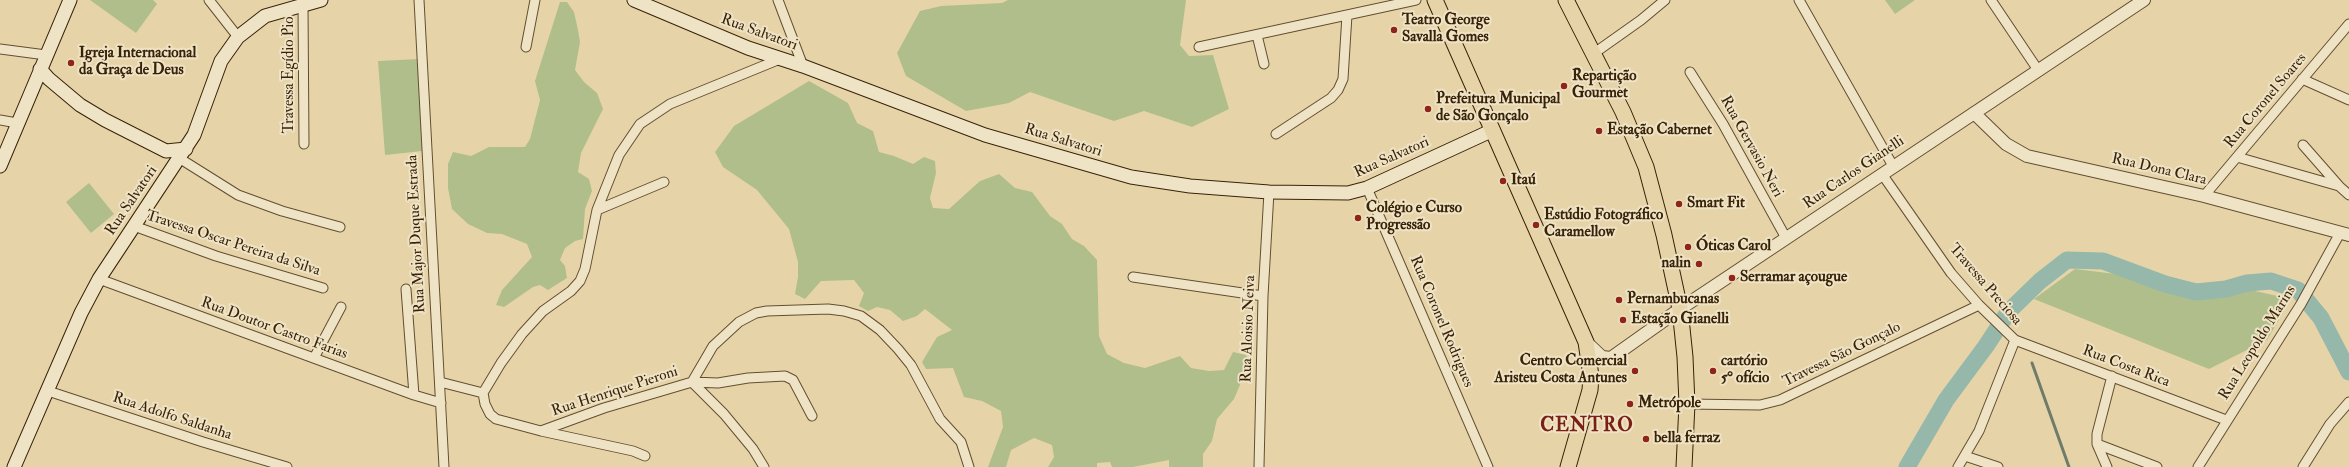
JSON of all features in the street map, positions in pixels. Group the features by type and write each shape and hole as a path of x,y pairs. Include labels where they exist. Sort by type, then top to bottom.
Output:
{"main road":[{"path":"0,166 70,0"},
{"name":"Rua Salvatori","path":"14,467 81,313 99,279 182,154 200,119 221,61 238,37 265,16 321,0"},
{"name":"Rua Salvatori","path":"634,0 748,48 803,66 986,135 1101,170 1131,177 1190,186 1269,192 1330,194 1348,193 1367,188 1494,130"},
{"path":"1435,0 1494,130 1586,342 1591,376 1590,390 1568,467"},
{"path":"1566,0 1623,112 1646,168 1664,234 1680,309 1687,404 1684,467"},
{"path":"40,69 49,79 80,105 105,120 166,151 182,154"},
{"path":"166,151 171,162 172,170"}],"street":[{"path":"209,0 238,37"},
{"name":"Rua Major Duque Estrada","path":"419,0 430,233 444,467"},
{"path":"526,47 535,0"},
{"path":"778,0 803,66"},
{"path":"1198,47 1416,0"},
{"path":"1593,54 1641,20 1665,0"},
{"path":"1799,0 1894,166"},
{"path":"1991,0 2038,70"},
{"name":"Rua Carlos Gianelli","path":"1586,342 1602,357 1611,358 1680,309 2144,0"},
{"name":"Travessa Egídio Pio","path":"303,5 304,144"},
{"path":"1276,134 1331,98 1338,90 1343,79 1347,15"},
{"name":"Rua Coronel Soares","path":"2204,196 2349,24"},
{"path":"1257,35 1264,64"},
{"path":"0,49 46,56"},
{"path":"644,456 633,451 541,431 496,419 490,414 485,404 483,394 501,363 522,334 543,311 571,291 580,281 585,269 597,210 619,155 640,124 670,104 780,59"},
{"name":"Rua Gervasio Neri","path":"1690,72 1723,124 1786,238"},
{"path":"2302,79 2349,100"},
{"name":"Rua Dona Clara","path":"1974,113 2006,144 2027,156 2204,196 2344,234"},
{"path":"0,120 17,123"},
{"path":"2303,144 2339,186 2349,195"},
{"path":"182,154 238,194 282,210 340,227"},
{"path":"2237,157 2339,186"},
{"name":"Travessa Preciosa","path":"1882,174 1951,273 1979,305 2012,338 1995,393 1965,456 1958,467"},
{"path":"597,210 664,182"},
{"name":"Rua Coronel Rodrigues","path":"1367,188 1488,467"},
{"name":"Rua Aloisio Neiva","path":"1259,467 1263,296 1269,192"},
{"name":"Travessa Oscar Pereira da Silva","path":"134,226 216,256 323,288"},
{"name":"Rua Leopoldo Marins","path":"2198,467 2226,420 2344,234"},
{"path":"1132,277 1263,296"},
{"name":"Rua Doutor Castro Farias","path":"99,279 414,395 441,403"},
{"path":"406,289 414,395"},
{"name":"Travessa São Gonçalo","path":"1687,404 1760,405 1780,400 1979,305"},
{"path":"314,358 341,307"},
{"name":"Rua Henrique Pieroni","path":"541,431 604,408 692,382 713,346 746,318 767,311 844,311 861,316 880,330 911,365 940,419 961,442 969,467"},
{"name":"Rua Costa Rica","path":"2012,338 2226,420"},
{"path":"692,382 718,383 748,378 785,376 793,380 812,416"},
{"path":"2107,467 2097,444 2097,434 2112,376"},
{"path":"440,382 483,394"},
{"path":"692,382 724,414 753,449 764,467"},
{"name":"Rua Adolfo Saldanha","path":"48,391 203,442 287,467"},
{"path":"2303,467 2330,424 2349,402"},
{"path":"2097,444 2157,467"},
{"path":"1965,456 1998,467"}],"green space":[{"path":"90,0 153,0 157,4 136,33"},
{"path":"1008,0 1186,0 1180,45 1189,56 1213,55 1229,109 1192,127 1144,111 1114,121 1030,92 1009,103 966,111 906,76 897,53 920,11 941,6 1002,3"},
{"path":"1885,0 1915,0 1895,14"},
{"path":"560,2 567,2 574,12 578,30 580,42 575,70 584,82 597,93 603,109 581,153 578,172 589,179 592,191 585,209 583,239 575,241 565,248 560,260 565,266 567,278 548,290 540,285 533,287 504,307 496,305 502,290 532,257 527,244 502,234 487,233 468,224 452,209 448,188 448,164 453,152 471,156 489,147 525,147 530,139 540,100 535,81"},
{"path":"419,59 422,151 385,155 378,61"},
{"path":"809,81 848,103 857,123 873,131 879,152 894,156 913,164 924,157 935,161 936,173 930,198 933,208 949,209 980,181 999,174 1015,188 1032,192 1050,216 1062,224 1072,239 1084,246 1097,260 1099,336 1107,354 1124,363 1145,368 1180,356 1191,368 1209,371 1224,370 1233,352 1246,355 1249,364 1234,399 1217,419 1212,441 1203,454 1203,467 1169,467 1169,460 1133,467 1112,467 1110,462 1097,463 1097,467 1048,467 1054,457 1052,445 1034,438 1011,450 1006,467 988,467 1003,427 1001,411 982,401 964,397 953,368 926,369 922,362 937,337 952,330 925,309 917,316 903,321 890,310 877,307 868,311 859,306 864,293 854,280 821,281 805,299 795,294 798,277 798,262 789,229 757,190 723,167 715,152 734,126"},
{"path":"89,183 114,214 91,233 66,202"},
{"path":"2075,269 2255,291 2291,299 2267,340 2209,369 2034,299"}],"waterway":[{"path":"1907,467 1946,400 1986,346 2009,311 2040,281 2067,260 2103,261 2165,284 2196,292 2226,289 2247,283 2271,281 2298,290 2321,318 2349,372"},
{"path":"2012,309 2015,315"},
{"path":"2032,363 2069,467"}],"place":[{"name":"Teatro George Savalla Gomes","path":"1394,30"},
{"name":"Igreja Internacional da Graça de Deus","path":"71,63"},
{"name":"Repartição Gourmet","path":"1564,86"},
{"name":"Prefeitura Municipal de São Gonçalo","path":"1428,109"},
{"name":"Estação Cabernet","path":"1599,131"},
{"name":"Itaú","path":"1503,181"},
{"name":"Smart Fit","path":"1679,204"},
{"name":"Colégio e Curso Progressão","path":"1358,218"},
{"name":"Estúdio Fotográfico Caramellow","path":"1536,225"},
{"name":"Óticas Carol","path":"1688,247"},
{"name":"nalin","path":"1699,264"},
{"name":"Serramar açougue","path":"1732,278"},
{"name":"Pernambucanas","path":"1619,300"},
{"name":"Estação Gianelli","path":"1623,320"},
{"name":"Centro Comercial Aristeu Costa Antunes","path":"1635,371"},
{"name":"cartório 5° ofício","path":"1713,371"},
{"name":"Metrópole","path":"1630,404"},
{"name":"bella ferraz","path":"1646,439"}],"district":[{"name":"CENTRO","path":"1587,427"}]}
